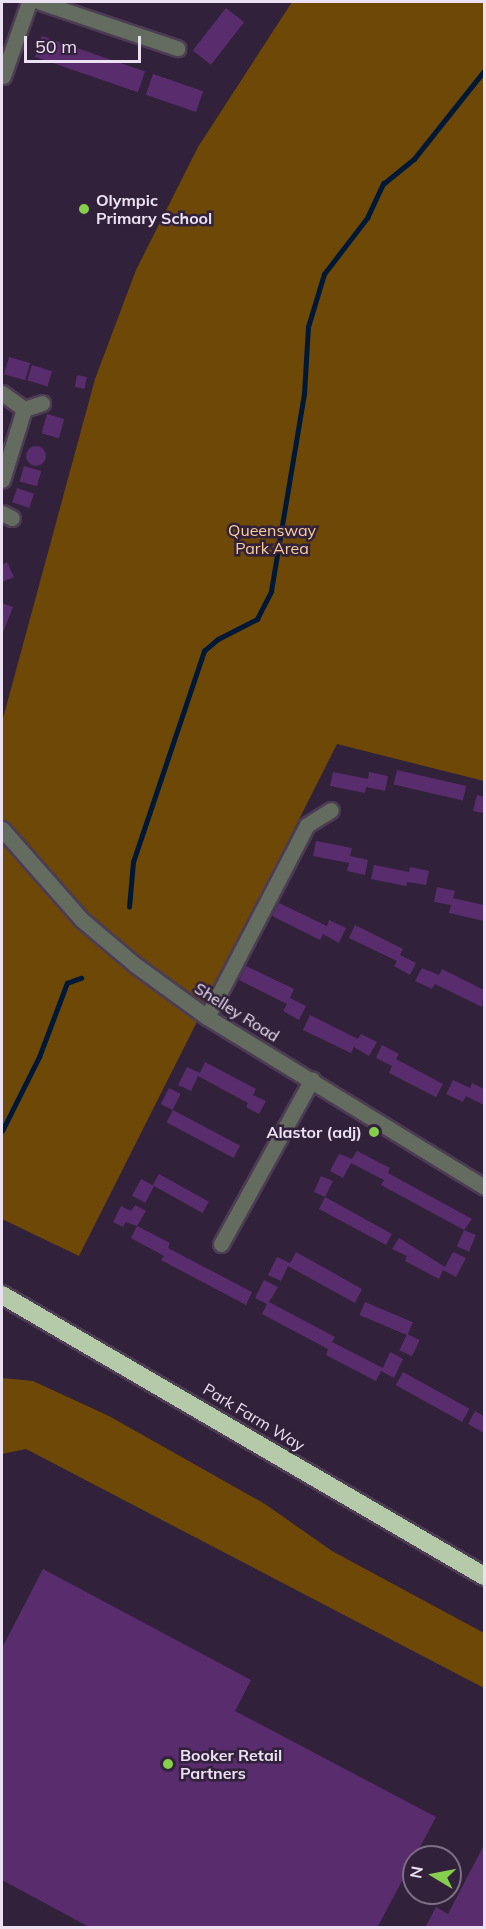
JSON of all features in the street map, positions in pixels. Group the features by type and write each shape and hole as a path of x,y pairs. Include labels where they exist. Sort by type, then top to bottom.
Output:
{"highway":[{"name":"Park Farm Way","path":"2,1295 484,1576"}],"street":[{"path":"3,76 29,2"},
{"path":"40,2 177,48"},
{"path":"2,393 24,409"},
{"path":"24,409 42,403"},
{"path":"2,480 24,409"},
{"path":"207,1017 307,825 331,810"},
{"name":"Shelley Road","path":"2,829 81,920 207,1017 483,1181"},
{"path":"220,1244 312,1079"}],"green space":[{"name":"Queensway Park Area","path":"292,2 484,2 484,781 337,744 79,1256 2,1219 2,722 95,379 136,270 198,147"},
{"path":"2,1378 33,1381 109,1416 265,1504 332,1551 484,1633 484,1688 26,1449 2,1454"}],"building":[{"path":"226,8 244,22 211,65 193,51"},
{"path":"42,36 145,71 138,92 35,57"},
{"path":"153,74 203,91 196,112 146,95"},
{"path":"9,357 30,363 25,380 4,374"},
{"path":"32,365 52,371 47,386 27,380"},
{"path":"77,375 87,377 85,389 75,387"},
{"path":"47,414 64,419 59,438 41,433"},
{"path":"32,446 40,446 46,452 46,460 40,466 32,466 26,460 26,452"},
{"path":"24,466 41,471 37,486 20,481"},
{"path":"17,488 34,494 29,508 12,502"},
{"path":"7,562 14,577 2,582 2,565"},
{"path":"2,603 13,607 2,635"},
{"path":"397,770 466,786 463,801 394,785"},
{"path":"333,772 368,779 369,772 388,776 385,791 366,787 365,793 330,786"},
{"path":"477,795 484,797 484,813 473,811"},
{"path":"316,841 352,848 350,856 368,860 365,875 347,871 349,863 313,856"},
{"path":"374,865 409,872 410,867 429,871 426,885 407,882 406,886 371,879"},
{"path":"437,887 455,891 453,898 484,905 484,921 449,913 451,905 434,902"},
{"path":"279,903 327,926 329,920 346,928 339,943 323,934 320,940 272,916"},
{"path":"355,925 403,949 400,955 416,963 410,975 394,966 397,961 349,938"},
{"path":"246,966 294,989 290,998 306,1006 299,1020 283,1011 287,1004 239,980"},
{"path":"422,968 439,975 442,969 484,990 482,1007 435,984 432,989 415,981"},
{"path":"310,1015 358,1039 361,1034 377,1042 369,1056 354,1047 351,1053 303,1030"},
{"path":"382,1045 399,1054 396,1059 443,1084 436,1097 389,1073 392,1066 376,1058"},
{"path":"205,1062 256,1089 253,1095 266,1101 259,1114 246,1107 248,1103 198,1076 191,1091 178,1085 187,1067 200,1073"},
{"path":"453,1080 470,1088 472,1083 484,1089 484,1105 466,1096 463,1102 446,1094"},
{"path":"169,1088 181,1094 172,1110 161,1104"},
{"path":"173,1110 240,1146 234,1158 166,1122"},
{"path":"357,1151 390,1168 388,1173 472,1219 464,1230 381,1185 384,1180 351,1163 343,1178 330,1171 339,1154 352,1159"},
{"path":"159,1174 209,1202 203,1213 153,1185"},
{"path":"321,1176 333,1181 325,1197 314,1192"},
{"path":"141,1179 154,1186 145,1203 132,1196"},
{"path":"325,1197 392,1234 386,1245 319,1209"},
{"path":"135,1205 146,1211 137,1226 126,1222 123,1227 113,1222 121,1206 131,1211"},
{"path":"137,1226 170,1243 168,1248 252,1292 246,1305 161,1260 164,1256 131,1238"},
{"path":"464,1230 476,1235 469,1252 457,1247"},
{"path":"399,1238 445,1267 453,1252 466,1258 456,1277 443,1270 439,1279 405,1261 407,1256 392,1249"},
{"path":"296,1252 362,1289 355,1303 288,1266 281,1281 268,1275 277,1257 290,1263"},
{"path":"264,1280 278,1287 269,1302 335,1337 332,1342 383,1368 390,1352 403,1359 394,1378 381,1371 376,1381 326,1355 328,1349 262,1314 267,1304 255,1298"},
{"path":"365,1302 413,1322 407,1335 360,1315"},
{"path":"407,1334 420,1340 412,1356 399,1350"},
{"path":"403,1372 469,1409 462,1422 396,1385"},
{"path":"475,1411 484,1416 484,1433 468,1424"},
{"name":"Booker Retail Partners","path":"43,1569 251,1680 235,1711 436,1817 421,1845 402,1845 402,1881 377,1928 91,1928 2,1880 2,1648"},
{"path":"484,1845 484,1928 425,1928 436,1907 448,1914 453,1905 462,1905 462,1887"}],"waterway":[{"path":"129,907 133,862 204,651 218,639 257,619 271,591 304,394 308,327 324,274 367,218 383,184 414,159 484,71"},
{"path":"2,1131 39,1057 67,983 81,978"}],"place":[{"name":"Olympic Primary School","path":"84,209"},
{"name":"Alastor (adj)","path":"374,1132"},
{"name":"Booker Retail Partners","path":"168,1764"}]}
